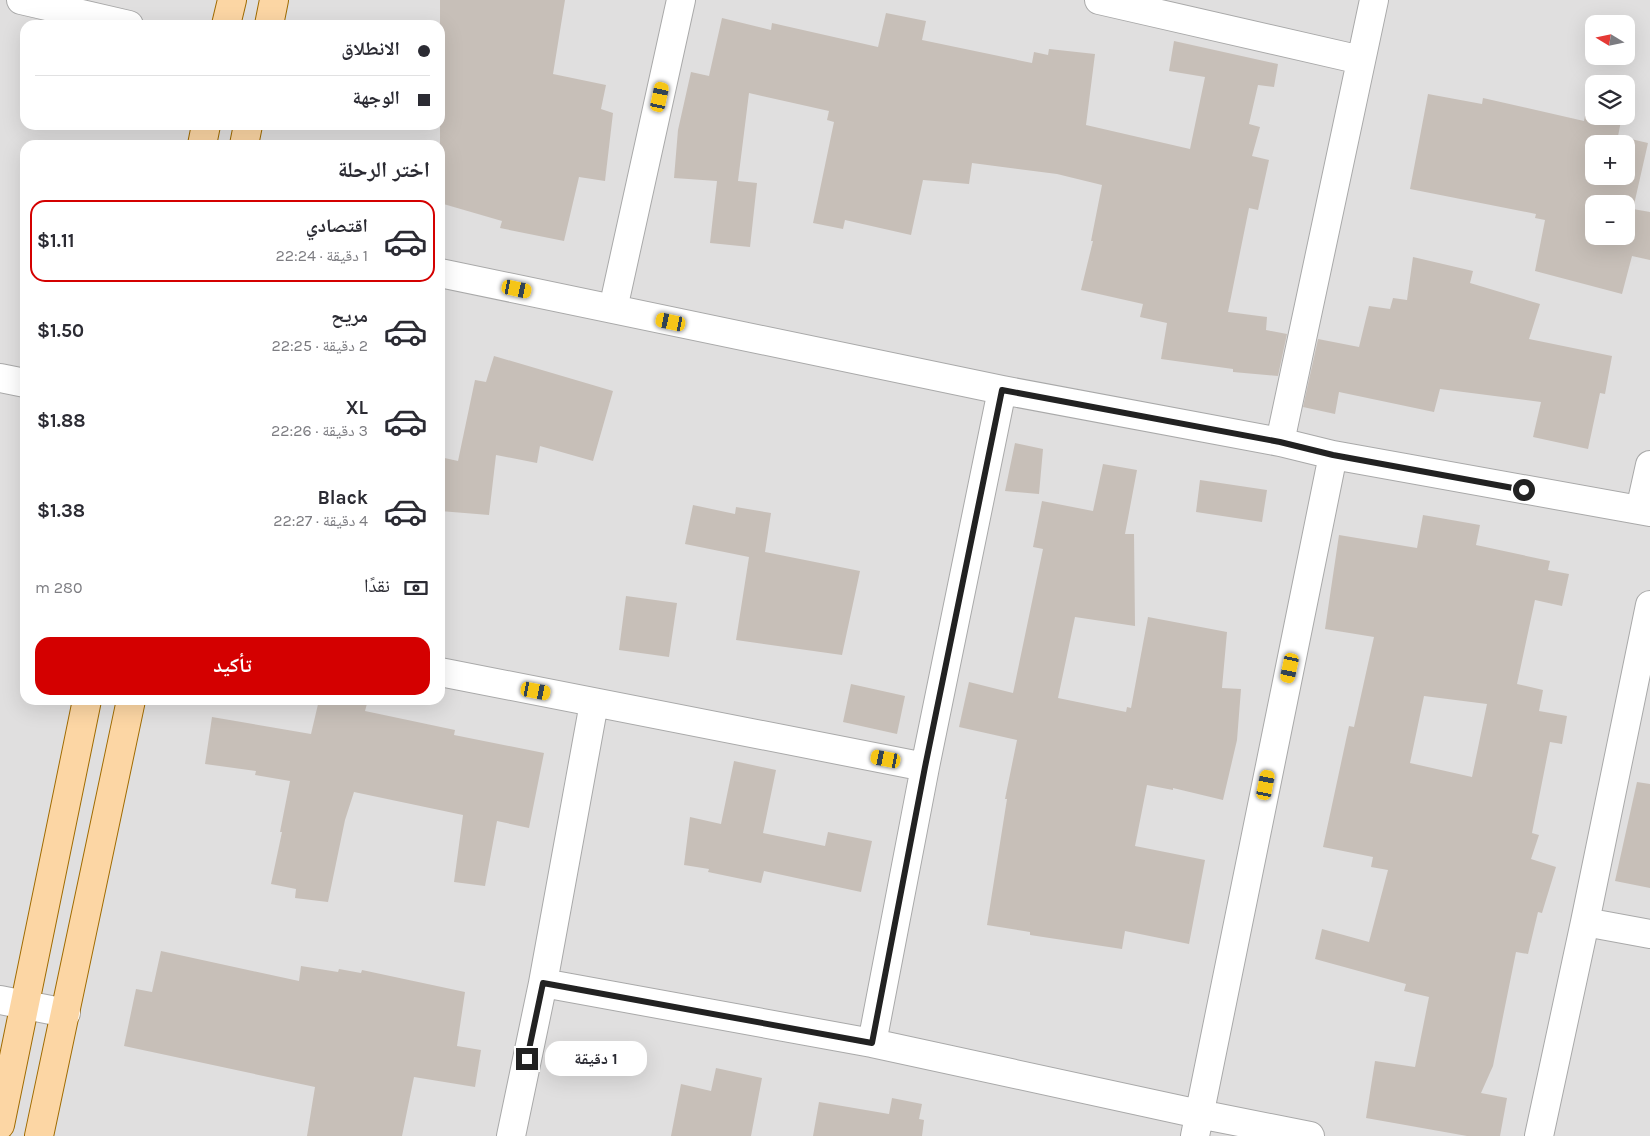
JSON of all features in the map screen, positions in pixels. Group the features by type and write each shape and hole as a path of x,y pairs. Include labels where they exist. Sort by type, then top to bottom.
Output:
{"main road":[{"path":"227,20 232,0"},
{"path":"270,20 274,0"},
{"path":"0,1125 12,1003 87,705"},
{"path":"39,1136 130,705"}],"street":[{"path":"21,0 107,20"},
{"path":"613,310 682,0"},
{"path":"1099,0 1361,60"},
{"path":"1280,442 1374,0"},
{"path":"445,274 1002,390 1280,442 1333,455 1645,511 1650,465"},
{"path":"0,378 20,382"},
{"path":"872,1043 925,767 1002,390"},
{"path":"1197,1125 1333,455"},
{"path":"1539,1136 1650,605"},
{"path":"445,673 925,767"},
{"path":"511,1136 543,983 594,703"},
{"path":"1585,922 1650,934"},
{"path":"543,983 872,1043 1197,1125 1310,1136"},
{"path":"12,1003 66,1013"}],"shaded area":[{"path":"0,0 1650,0 1650,1136 0,1136"}],"building":[{"path":"440,0 565,0 553,74 606,85 601,109 613,113 605,181 579,177 564,241 500,228 502,221 445,204 445,140 440,140 440,130 445,130 445,20 440,20"},
{"path":"886,13 926,21 922,40 1032,63 1034,52 1048,55 1049,49 1095,54 1086,125 1190,149 1205,77 1169,71 1174,41 1278,64 1274,87 1258,85 1249,124 1260,127 1252,156 1269,160 1258,210 1249,208 1228,312 1267,317 1266,330 1287,334 1278,376 1233,372 1233,369 1161,359 1167,323 1140,317 1143,304 1081,290 1093,241 1091,241 1102,185 1057,174 972,163 969,184 923,180 911,235 845,220 843,229 813,223 834,122 827,120 829,111 749,93 738,181 757,183 750,247 710,243 717,181 674,178 678,130 691,72 709,76 722,18 771,30 772,23 878,47"},
{"path":"1428,94 1482,104 1483,98 1584,121 1585,116 1585,125 1620,125 1618,135 1585,135 1585,185 1635,185 1635,140 1648,143 1635,200 1635,195 1585,195 1585,245 1635,245 1635,209 1650,212 1650,260 1632,256 1622,294 1535,271 1545,220 1535,218 1536,214 1410,189"},
{"path":"1413,257 1473,271 1470,283 1540,304 1529,339 1612,356 1605,394 1600,393 1588,449 1533,437 1541,402 1440,389 1434,412 1339,392 1335,414 1303,407 1318,339 1359,347 1369,306 1390,309 1393,298 1407,300"},
{"path":"494,356 613,391 593,461 540,446 537,463 496,455 489,515 445,511 445,458 458,461 475,380 486,382"},
{"path":"1015,443 1043,449 1039,494 1005,491"},
{"path":"1103,464 1137,470 1125,534 1134,534 1135,626 1075,617 1058,698 1126,712 1127,707 1131,708 1148,617 1227,632 1222,688 1241,689 1237,740 1223,800 1173,788 1173,790 1147,785 1135,846 1205,860 1189,944 1125,931 1122,949 1030,935 1030,932 987,925 1007,799 1005,799 1017,740 959,727 969,682 1013,693 1043,549 1033,547 1042,501 1093,511"},
{"path":"1200,480 1267,490 1262,522 1196,512"},
{"path":"693,505 735,514 736,507 771,513 765,552 860,571 842,655 736,640 749,557 685,544"},
{"path":"1423,515 1480,525 1476,545 1550,561 1548,570 1569,574 1562,606 1535,600 1517,684 1543,690 1539,711 1567,716 1562,744 1550,742 1532,833 1539,835 1531,859 1556,867 1542,913 1538,912 1528,954 1516,952 1493,1066 1481,1093 1507,1098 1500,1136 1467,1136 1366,1118 1375,1061 1415,1067 1429,997 1404,991 1406,984 1315,959 1322,929 1369,942 1388,870 1371,867 1373,857 1323,847 1349,726 1354,727 1374,637 1325,629 1339,535 1417,548","holes":["1424,696 1487,704 1472,777 1410,763"]},
{"path":"626,596 677,603 669,657 619,650"},
{"path":"851,684 905,696 897,734 843,722"},
{"path":"318,705 367,705 365,711 455,730 454,735 544,753 529,828 497,821 485,886 454,882 463,815 354,792 345,820 328,902 295,898 296,889 271,884 290,781 255,775 256,771 205,764 212,717 311,734"},
{"path":"734,761 776,770 763,833 825,846 828,832 872,841 861,892 764,871 761,883 708,872 709,869 684,865 690,817 721,824"},
{"path":"1637,782 1650,784 1650,888 1615,881"},
{"path":"161,951 299,981 301,966 338,972 339,969 361,973 362,970 465,992 457,1046 481,1050 475,1087 414,1077 402,1136 307,1136 315,1087 124,1046 136,989 152,992"},
{"path":"716,1068 762,1078 751,1136 671,1136 681,1084 711,1091"},
{"path":"892,1098 922,1104 919,1119 924,1120 922,1136 813,1136 819,1102 889,1114"}],"route":[{"path":"527,1059 543,983 872,1043 925,767 1002,390 1280,442 1333,455 1524,490"}]}
